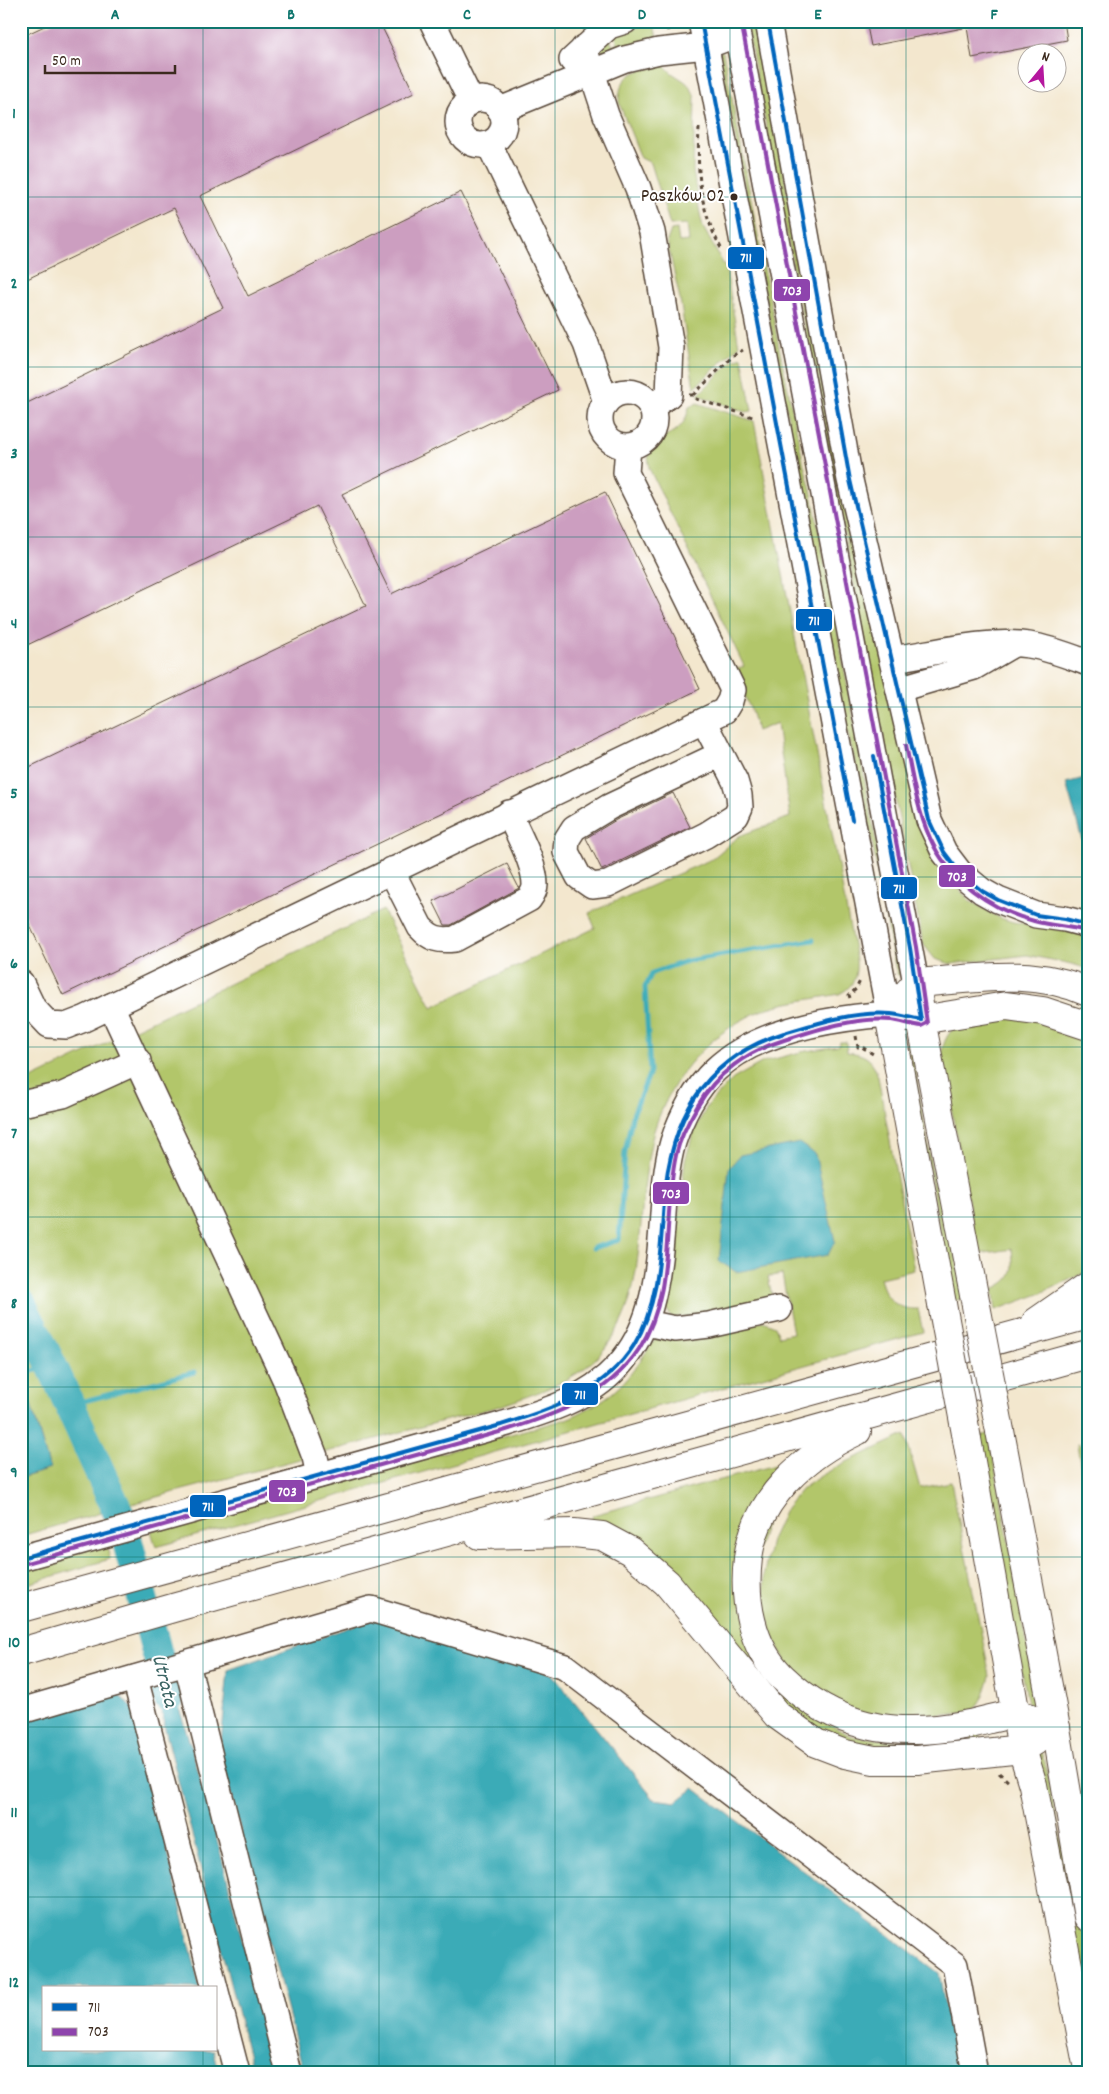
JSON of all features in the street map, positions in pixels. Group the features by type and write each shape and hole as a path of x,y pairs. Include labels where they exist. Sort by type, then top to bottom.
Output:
{"main road":[{"path":"889,1014 916,983 1006,976 1053,980 1088,992"},
{"path":"916,983 921,1020 1056,1728 1088,1917"},
{"path":"889,1014 921,1020 1006,1006 1043,1011 1088,1026"},
{"path":"889,1014 1022,1749 1033,1785 1088,2070"},
{"path":"1019,1334 1088,1286"},
{"path":"21,1608 1088,1314"},
{"path":"21,1652 1088,1354"},
{"path":"926,1400 831,1443 788,1477 766,1508 749,1553 746,1573 752,1628 764,1654 780,1675 798,1693 830,1713 857,1724 882,1728 921,1730 962,1726 1016,1714 1056,1728"},
{"path":"425,1539 490,1534 574,1533 602,1536 630,1551 667,1583 777,1716 816,1743 846,1754 874,1760 918,1760 1022,1749 1056,1728"}],"street":[{"path":"432,21 471,101"},
{"path":"541,93 608,26 625,21"},
{"path":"21,1558 502,1425 557,1408 578,1398 600,1384 619,1366 634,1346 646,1323 658,1276 670,1156 678,1128 702,1086 715,1070 735,1055 774,1036 843,1018 889,1014 701,21"},
{"path":"768,21 850,480 929,820 944,852 960,873 982,891 998,900 1036,915 1088,924"},
{"path":"500,110 591,71 642,54 706,46 729,36 732,23"},
{"path":"732,23 916,983"},
{"path":"584,48 606,115 638,188 652,232 671,347 669,395 651,408"},
{"path":"484,99 491,101 500,110 503,116 503,130 489,144 472,143 460,133 458,117 465,105 471,101 484,99"},
{"path":"489,144 586,344 606,402"},
{"path":"630,392 639,395 651,408 654,416 654,425 650,434 644,440 628,447 618,446 604,436 601,428 601,411 606,402 613,396 630,392"},
{"path":"21,982 33,1008 49,1025 66,1026 724,711 730,701 732,690 626,473 628,447"},
{"path":"892,659 976,645 1012,644 1033,645 1088,663"},
{"path":"899,689 974,667 1012,644"},
{"path":"704,721 721,754 735,782 740,799 738,812 733,820 608,884 592,886 579,877 566,852 570,833 579,824 609,807 721,754"},
{"path":"391,870 420,927 426,934 441,940 455,939 529,899 534,892 536,886 531,865 509,813"},
{"path":"111,1006 286,1381 315,1457 319,1476"},
{"path":"21,1104 63,1095 138,1062"},
{"path":"646,1323 675,1330 709,1325 779,1309"},
{"path":"21,1711 371,1609 565,1667 955,1965 975,2073"},
{"path":"161,1670 215,1986"},
{"path":"161,1670 288,2073"},
{"path":"218,2000 237,2073"}],"path":[{"path":"746,348 734,355 693,395 696,399 759,419"}],"green space":[{"path":"746,21 755,21 839,466 942,870 969,900 1000,918 1088,936 1088,969 1027,955 951,964 935,959 923,944"},
{"path":"645,25 654,25 658,42 613,51 601,50 609,37 613,46 618,43 614,34"},
{"path":"719,51 723,52 779,347 812,494 901,976 898,975 895,966 864,799 846,726"},
{"path":"665,66 689,86 695,98 693,171 700,214 703,227 726,269 739,346 694,388 680,299 667,241 671,230 677,229 679,242 689,241 687,224 670,225 651,163 641,158 619,103 622,85 626,78 639,71"},
{"path":"742,357 752,411 745,412 698,395 732,361"},
{"path":"697,403 754,421 856,960 854,980 848,988 839,994 768,1008 748,1017 712,1041 683,1073 671,1091 654,1131 646,1170 634,1282 626,1311 612,1339 592,1362 580,1371 555,1385 500,1406 160,1496 21,1536 21,1478 50,1469 24,1381 21,1382 21,1084 383,910 432,1007 595,928 589,913 712,859 739,836 790,817 777,723 757,731 751,710 733,671 744,666 649,468 650,448 659,439 682,425 689,407"},
{"path":"1026,1015 1088,1035 1088,1271 1039,1294 996,1310 993,1289 1006,1282 1012,1274 1012,1249 978,1254 942,1053 943,1045 954,1027"},
{"path":"906,1036 913,1058 934,1182 957,1261 963,1298 952,1302"},
{"path":"840,1042 846,1042 847,1052 859,1054 868,1059 874,1066 878,1077 914,1270 880,1278 885,1292 893,1302 904,1308 918,1309 923,1332 156,1547 151,1531 567,1419 606,1398 618,1388 630,1375 656,1338 763,1321 775,1326 779,1336 793,1333 782,1274 768,1277 772,1296 765,1307 671,1318 665,1304 674,1258 685,1161 694,1131 708,1105 733,1079 763,1062 801,1052 838,1046"},
{"path":"989,1434 1038,1704 1034,1716 1030,1715 979,1436"},
{"path":"905,1435 920,1488 951,1482 990,1676 984,1696 974,1712 889,1720 856,1714 792,1672 773,1638 765,1607 764,1573 771,1540 786,1508 802,1489 819,1477 842,1464"},
{"path":"1077,1444 1088,1449 1088,1513"},
{"path":"779,1464 782,1466 742,1606 826,1723 852,1736 895,1741 979,1731 983,1741 884,1751 848,1743 820,1732 788,1711 590,1524 593,1515"},
{"path":"106,1544 110,1559 21,1586 21,1566"},
{"path":"1036,1746 1038,1746 1045,1762 1073,1903 1085,1939 1088,1963 1088,2031"}],"water":[{"path":"1088,777 1088,849 1084,847 1066,783"},
{"path":"799,1143 815,1154 835,1241 828,1255 736,1272 719,1261 729,1168 740,1155"},
{"path":"24,1381 50,1469 21,1478 21,1382"},
{"path":"384,1615 552,1674 654,1799 676,1802 694,1788 939,1973 957,2073 304,2073 220,1753 228,1670"},
{"path":"168,1675 213,1823 275,2073 253,2073 164,1725 156,1679"},
{"path":"118,1694 134,1709 200,1986 42,1986 42,2052 214,2052 219,2073 21,2073 21,1722"}],"building":[{"path":"55,21 379,21 414,93 200,196 248,296 461,192 558,390 342,494 391,594 605,492 700,689 63,995 21,907 21,771 366,606 317,506 21,648 21,406 223,308 174,208 21,282 21,37"},
{"path":"866,21 962,21 963,28 871,46"},
{"path":"966,21 1064,21 1067,40 1056,42 1016,42 1016,50 972,58"},
{"path":"673,793 690,827 602,870 586,838 616,820"},
{"path":"507,864 519,888 451,925 445,925 433,901"}],"waterway":[{"path":"593,1248 619,1240 625,1152 632,1117 650,1072 645,987 652,973 687,961 813,940"},
{"name":"Utrata","path":"21,1304 52,1366 122,1521 169,1698"},
{"path":"21,1374 52,1366"},
{"path":"69,1405 195,1372"}],"transit line":[{"name":"711","path":"701,21 852,820"},
{"name":"703","path":"23,1564 503,1431 560,1411 596,1392 626,1366 639,1349 651,1327 663,1279 676,1155 690,1118 714,1084 734,1065 758,1050 810,1032 864,1020 891,1020 921,1026 927,1023 916,947 741,21"},
{"name":"711","path":"768,21 850,480 929,820 944,852 960,873 982,891 998,900 1036,915 1065,919 1088,925"},
{"name":"703","path":"906,745 915,792 925,827 938,853 959,879 987,901 1018,916 1040,923 1086,931"},
{"name":"711","path":"874,756 910,948 921,1020"},
{"name":"711","path":"21,1558 501,1425 557,1405 592,1387 622,1361 643,1329 654,1294 660,1257 664,1202 674,1145 683,1120 696,1097 712,1077 732,1059 756,1044 810,1025 864,1014 895,1014 921,1020"}],"place":[{"name":"Paszków 02","path":"734,197"}]}
